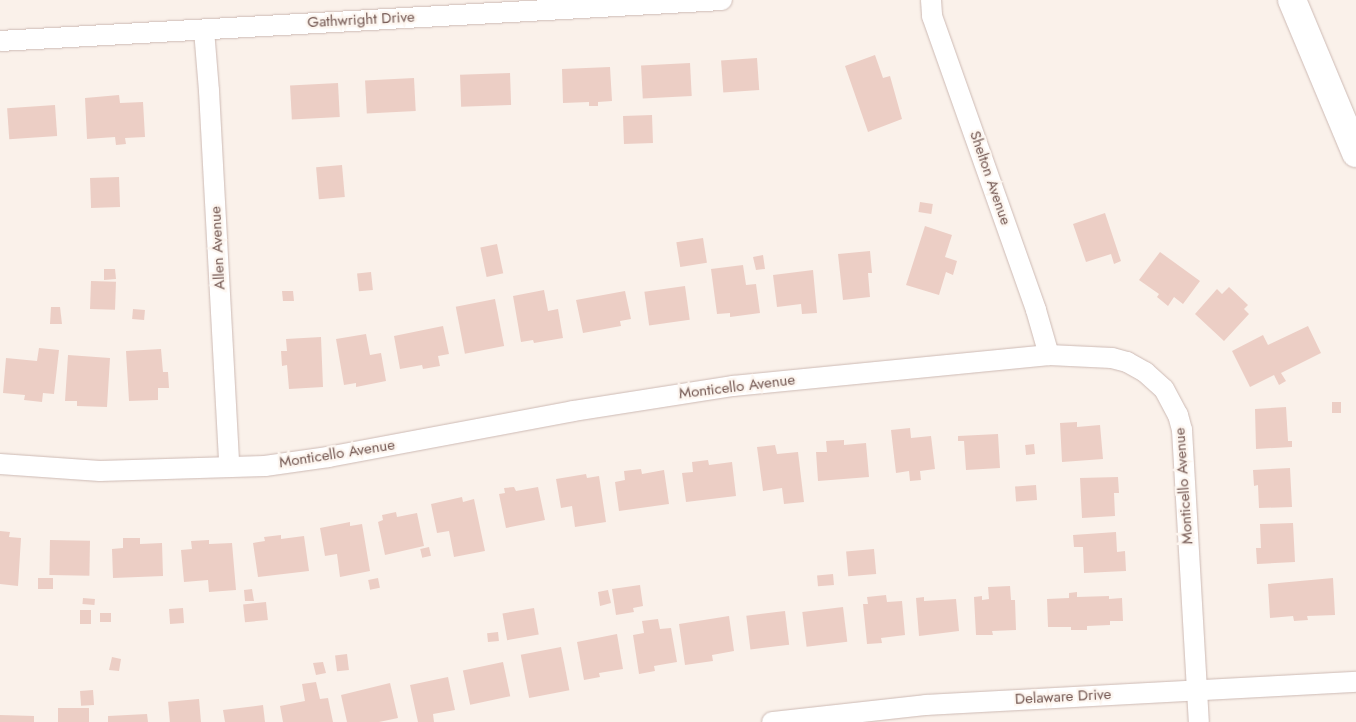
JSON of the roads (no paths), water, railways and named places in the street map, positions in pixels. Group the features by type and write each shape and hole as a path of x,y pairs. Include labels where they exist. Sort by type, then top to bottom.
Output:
{"main road":[{"path":"1292,0 1356,153"}],"street":[{"name":"Gathwright Drive","path":"0,41 722,0"},
{"name":"Shelton Avenue","path":"931,0 932,16 1036,310 1049,355"},
{"name":"Allen Avenue","path":"204,30 210,101 229,465"},
{"name":"Monticello Avenue","path":"0,464 100,471 203,469 229,465 265,466 328,457 573,411 733,386 1049,355 1112,358 1127,362 1145,372 1164,389 1178,415 1182,430 1199,722"},
{"name":"Delaware Drive","path":"772,722 926,704 1356,682"}]}
